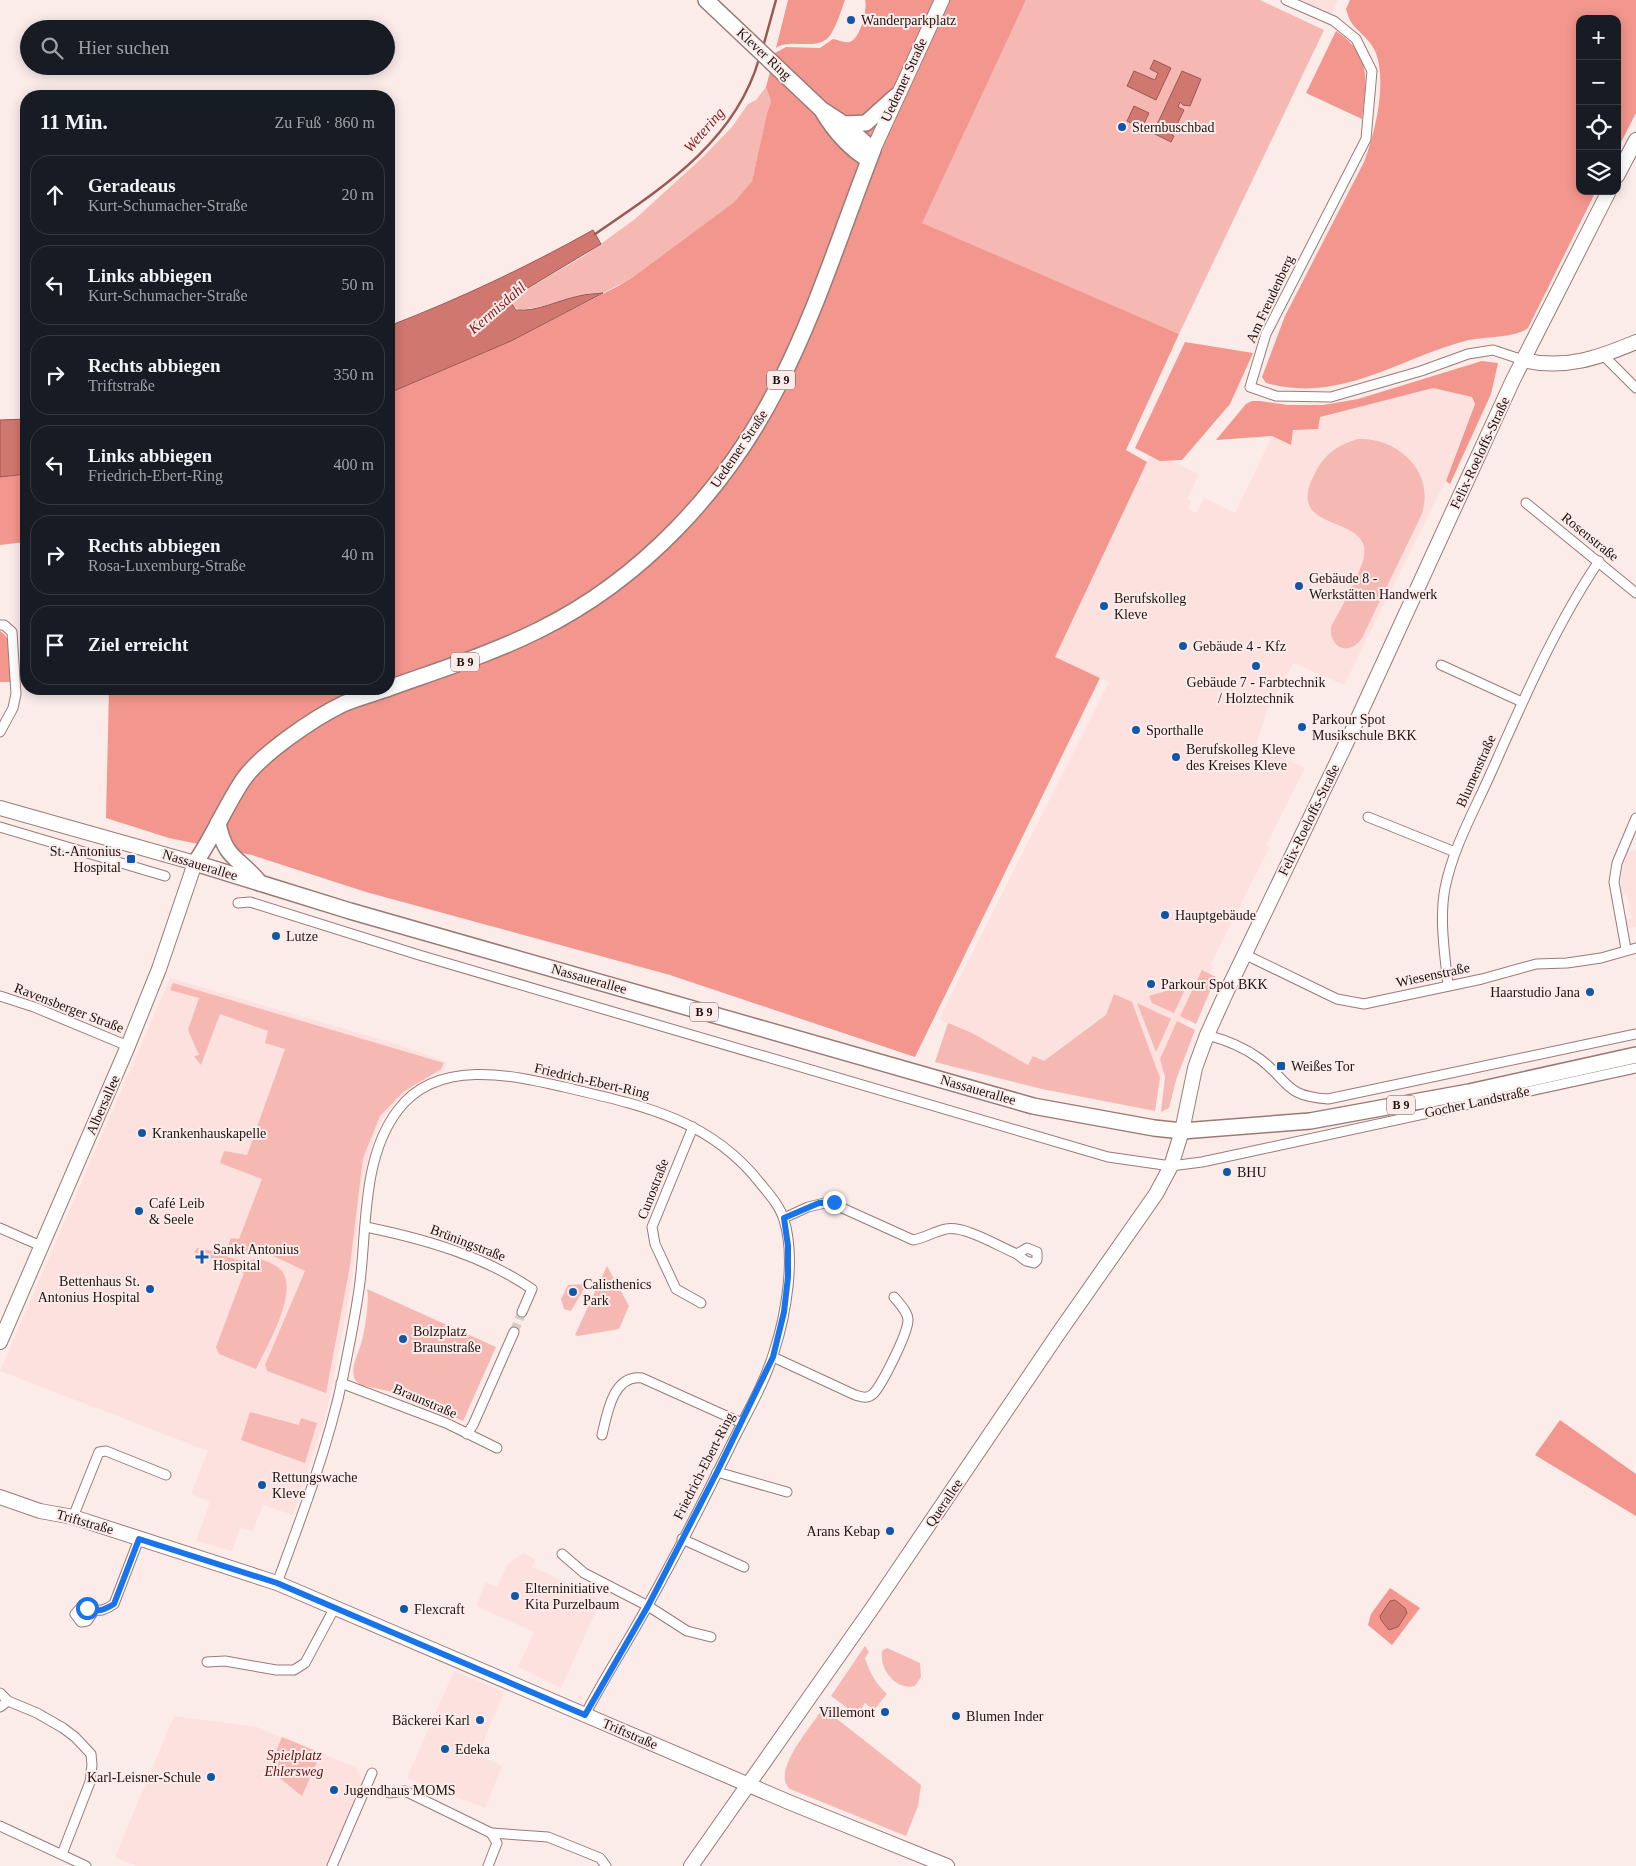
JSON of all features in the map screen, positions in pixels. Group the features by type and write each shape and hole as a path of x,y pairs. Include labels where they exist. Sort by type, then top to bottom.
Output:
{"main road":[{"name":"Klever Ring","path":"706,0 821,109 844,124 871,155"},
{"path":"844,124 866,123 896,96"},
{"name":"Klever Ring","path":"821,109 832,128 854,151 871,155"},
{"name":"Uedemer Straße","path":"395,686 472,660 539,630 588,602 629,572 694,511 720,480 741,450 777,388 810,313 871,155"},
{"name":"Uedemer Straße","path":"195,863 248,774 288,739 326,713 368,695"},
{"path":"218,823 222,841 228,852 247,867 260,883"},
{"name":"Nassauerallee","path":"195,863 1033,1106 1154,1128 1182,1131"},
{"name":"Gocher Landstraße","path":"1182,1131 1254,1127 1310,1121 1469,1092 1636,1055"}],"street":[{"name":"Uedemer Straße","path":"871,155 896,96 942,0"},
{"name":"Am Freudenberg","path":"1286,0 1334,21 1356,39 1372,71 1366,139 1266,334 1250,386 1276,396 1331,397 1421,371 1468,354 1493,350 1523,360"},
{"path":"1621,168 1636,140"},
{"name":"Felix-Roeloffs-Straße","path":"1182,1131 1195,1068 1207,1035 1353,729 1523,360 1607,195"},
{"path":"1523,360 1562,365 1604,356 1636,342"},
{"path":"1604,356 1636,388"},
{"name":"Rosenstraße","path":"1526,503 1636,592"},
{"name":"Blumenstraße","path":"1448,986 1442,914 1445,889 1455,852 1522,702 1585,583 1599,562"},
{"path":"0,625 4,625 12,632 16,694 13,708 0,732"},
{"path":"1441,665 1522,702"},
{"name":"Nassauerallee","path":"0,808 195,863"},
{"path":"1368,817 1455,852"},
{"path":"1631,949 1614,882 1617,863 1636,818"},
{"name":"Nassauerallee","path":"0,827 165,876"},
{"name":"Albersallee","path":"0,1342 128,1046 159,969 195,863"},
{"name":"Nassauerallee","path":"238,902 250,902 419,955 1108,1157 1168,1171"},
{"name":"Wiesenstraße","path":"1244,954 1337,999 1364,1004 1536,964 1567,963 1601,958 1631,949"},
{"name":"Ravensberger Straße","path":"0,996 42,1010 128,1046"},
{"path":"1207,1035 1237,1045 1261,1060 1298,1094 1328,1099 1636,1034"},
{"name":"Gocher Landstraße","path":"1168,1171 1636,1068"},
{"name":"Friedrich-Ebert-Ring","path":"277,1583 313,1482 341,1383 359,1288 374,1161 383,1134 399,1108 413,1095 434,1083 475,1073 500,1074 596,1093 654,1110 693,1127 732,1153 772,1197 784,1218 788,1246 788,1277 784,1312 773,1357 742,1423 648,1606 585,1715"},
{"name":"Cunostraße","path":"693,1127 652,1228 655,1244 676,1289 701,1303"},
{"name":"Querallee","path":"691,1866 873,1607 1058,1334 1156,1194 1168,1171 1182,1131"},
{"path":"784,1218 808,1206 829,1202 913,1240 924,1238 947,1228 958,1230 1017,1254"},
{"name":"Brüningstraße","path":"366,1227 450,1249 486,1262 509,1274 532,1289 522,1312"},
{"path":"0,1228 41,1246"},
{"path":"773,1357 855,1395 864,1398 872,1395 879,1387 908,1320 903,1308 894,1296"},
{"path":"467,1434 474,1425 514,1332"},
{"path":"602,1435 613,1397 623,1383 633,1377 642,1378 742,1423"},
{"name":"Braunstraße","path":"341,1383 403,1406 497,1448"},
{"path":"73,1517 99,1452 106,1451 166,1475"},
{"path":"717,1472 787,1492"},
{"name":"Triftstraße","path":"0,1497 40,1511 73,1517 277,1583 336,1606 748,1784 947,1866"},
{"path":"94,1612 105,1610 114,1604 139,1539"},
{"path":"682,1539 744,1568"},
{"path":"562,1554 584,1573 648,1606 687,1631 711,1637"},
{"path":"207,1662 225,1660 276,1670 294,1670 305,1662 336,1606"},
{"path":"0,1693 8,1701 37,1713 63,1728 75,1737 91,1754 90,1782 62,1854"},
{"path":"0,1708 8,1701"},
{"path":"332,1866 372,1773"},
{"path":"389,1793 405,1791 491,1833 548,1837 600,1858 606,1866"},
{"path":"0,1826 86,1866"},
{"path":"488,1866 497,1843 491,1833"}],"shaded area":[{"path":"788,0 845,0 835,26 826,40 813,44 782,45 776,48"},
{"path":"865,0 1026,0 922,223 1179,334 1126,450 1147,462 1055,657 1100,678 915,1057 670,975 366,892 252,855 169,838 106,818 109,695 395,695 395,390 511,341 618,286 633,277 734,202 752,181 771,102 766,87 775,53 786,47 820,48 833,39 846,42 853,40 860,30 866,4"},
{"path":"1295,0 1338,0 1330,17"},
{"path":"1350,0 1636,0 1636,113 1621,142 1621,15 1576,15 1576,195 1594,195 1528,328 1522,332 1507,336 1465,341 1368,377 1343,384 1318,388 1293,388 1266,383 1262,377 1285,316 1364,162 1376,123 1380,79 1376,53 1369,42 1354,26 1346,9"},
{"path":"1336,31 1356,49 1364,69 1365,92 1362,119 1306,93"},
{"path":"1185,342 1253,353 1230,404 1182,460 1160,461 1135,448"},
{"path":"1482,361 1498,363 1491,394 1450,484 1446,481 1475,404 1472,397 1433,388 1320,417 1318,429 1293,430 1291,445 1272,436 1216,440 1246,404 1252,401 1288,405 1323,405 1358,399"},
{"name":"Berufskolleg Kleve des Kreises Kleve","path":"1432,388 1472,397 1474,404 1446,480 1344,685 1294,663 1268,708 1256,745 1305,768 1266,845 1270,847 1210,965 1213,967 1149,1105 1027,1064 939,1019 1109,682 1055,657 1152,452 1199,474 1187,499 1191,501 1188,509 1196,513 1204,498 1235,513 1272,436 1293,429 1318,429 1319,416"},
{"path":"20,475 20,543 0,545 0,477"},
{"path":"0,631 5,635 10,647 11,682 0,682"},
{"path":"1636,851 1636,927 1627,928 1625,920 1632,918 1627,895 1621,896 1621,871 1626,852"},
{"name":"Sankt Antonius Hospital","path":"170,978 400,1045 447,1062 443,1072 433,1075 398,1099 383,1118 374,1136 362,1183 352,1282 331,1392 322,1428 293,1515 263,1505 253,1531 240,1528 232,1551 196,1541 210,1502 191,1494 208,1451 0,1371"},
{"path":"1560,1420 1636,1474 1636,1516 1535,1455"},
{"path":"523,1553 535,1559 532,1568 538,1569 601,1600 561,1688 518,1667 534,1632 476,1606 486,1582 497,1587 507,1565"},
{"path":"1390,1588 1420,1608 1392,1645 1368,1625 1371,1614"},
{"path":"454,1671 504,1692 478,1755 502,1766 485,1808 407,1778"},
{"path":"174,1716 257,1727 357,1768 364,1785 326,1866 136,1866 115,1857"}],"green space":[{"name":"Sternbuschbad","path":"1026,0 1260,0 1324,30 1179,334 921,223"},
{"path":"766,87 771,102 752,181 734,202 633,277 603,293 578,296 544,306 520,310 513,306 511,298 584,256 635,219 702,158 732,127 748,104 756,100"},
{"path":"1358,439 1373,440 1387,444 1400,451 1411,461 1419,473 1424,486 1425,501 1421,516 1362,638 1351,647 1341,648 1333,640 1331,627 1358,574 1362,563 1364,546 1358,536 1315,513 1309,504 1308,491 1315,473 1327,455 1338,447"},
{"path":"1202,970 1216,977 1196,1024 1180,1016"},
{"path":"173,983 444,1063 441,1069 403,1092 380,1116 363,1158 350,1266 326,1393 267,1371 265,1365 305,1271 263,1251 243,1254 227,1249 231,1238 239,1239 262,1179 220,1163 224,1151 247,1155 285,1049 265,1043 268,1031 220,1014 201,1065 194,1056 199,1055 188,1030 199,998 170,990"},
{"path":"1187,985 1174,1013 1152,1003 1149,996"},
{"path":"1114,994 1132,1002 1160,1078 1155,1111 1042,1089 935,1062 948,1023 972,1033 1028,1065 1033,1056 1044,1061 1106,1015"},
{"path":"1137,1003 1171,1019 1156,1052"},
{"path":"1177,1021 1195,1030 1176,1080 1169,1108 1161,1112 1165,1077 1160,1059"},
{"path":"197,1248 243,1261 263,1260 272,1264 283,1273 287,1284 281,1314 256,1369 219,1354 216,1347 244,1273 194,1252"},
{"path":"607,1266 629,1306 619,1329 575,1335"},
{"name":"Calisthenics Park","path":"587,1284 571,1311 564,1309 561,1299 568,1285"},
{"name":"Bolzplatz Braunstraße","path":"367,1289 496,1347 463,1421 397,1393 361,1385 355,1380 353,1368 365,1329 368,1302"},
{"path":"250,1412 299,1425 301,1418 317,1423 305,1463 241,1440"},
{"path":"865,1646 869,1652 865,1658 871,1673 879,1686 887,1694 874,1710 865,1703 857,1715 831,1696"},
{"path":"887,1648 920,1663 921,1677 915,1686 901,1685 890,1677 883,1665 882,1658 882,1651"},
{"path":"823,1708 921,1785 918,1806 906,1836 790,1789 785,1781 785,1772 789,1761 802,1737"},
{"name":"Spielplatz Ehlersweg","path":"282,1737 321,1753 302,1796 276,1775 268,1772"}],"water":[{"path":"1154,60 1171,68 1156,100 1127,86 1134,71 1155,80 1158,73 1150,69"},
{"path":"1182,71 1201,79 1190,106 1183,105 1180,102 1178,107 1184,110 1172,135 1174,136 1171,142 1153,133"},
{"path":"1134,106 1149,113 1142,128 1127,121"},
{"name":"Kermisdahl","path":"593,230 601,244 511,298 511,303 516,310 540,308 582,295 603,293 511,341 395,390 395,324 493,282"},
{"path":"20,419 20,475 0,477 0,420"},
{"path":"1395,1600 1405,1608 1407,1613 1398,1627 1389,1630 1380,1616 1390,1601"}],"waterway":[{"name":"Wetering","path":"763,47 776,0"},
{"name":"Wetering","path":"595,234 670,180 714,139 733,115 748,88 759,59"}],"tunnel":[{"path":"514,1332 522,1312"}],"place":[{"name":"Wanderparkplatz","path":"851,20"},
{"name":"Sternbuschbad","path":"1122,127"},
{"name":"Gebäude 8 - Werkstätten Handwerk","path":"1299,586"},
{"name":"Berufskolleg Kleve","path":"1104,606"},
{"name":"Gebäude 4 - Kfz","path":"1183,646"},
{"name":"Gebäude 7 - Farbtechnik / Holztechnik","path":"1256,666"},
{"name":"Parkour Spot Musikschule BKK","path":"1302,727"},
{"name":"Sporthalle","path":"1136,730"},
{"name":"Berufskolleg Kleve des Kreises Kleve","path":"1176,757"},
{"name":"St.-Antonius Hospital","path":"131,859"},
{"name":"Hauptgebäude","path":"1165,915"},
{"name":"Lutze","path":"276,936"},
{"name":"Parkour Spot BKK","path":"1151,984"},
{"name":"Haarstudio Jana","path":"1590,992"},
{"name":"Weißes Tor","path":"1281,1066"},
{"name":"Krankenhauskapelle","path":"142,1133"},
{"name":"BHU","path":"1227,1172"},
{"name":"Café Leib & Seele","path":"139,1211"},
{"name":"Sankt Antonius Hospital","path":"202,1257"},
{"name":"Bettenhaus St. Antonius Hospital","path":"150,1289"},
{"name":"Calisthenics Park","path":"573,1292"},
{"name":"Bolzplatz Braunstraße","path":"403,1339"},
{"name":"Rettungswache Kleve","path":"262,1485"},
{"name":"Arans Kebap","path":"890,1531"},
{"name":"Elterninitiative Kita Purzelbaum","path":"515,1596"},
{"name":"Flexcraft","path":"404,1609"},
{"name":"Villemont","path":"885,1712"},
{"name":"Blumen Inder","path":"956,1716"},
{"name":"Bäckerei Karl","path":"480,1720"},
{"name":"Edeka","path":"445,1749"},
{"name":"Karl-Leisner-Schule","path":"211,1777"},
{"name":"Jugendhaus MOMS","path":"334,1790"}],"route":[{"path":"87,1608 94,1612 105,1610 114,1604 139,1539 230,1566 277,1583 401,1634 585,1715 648,1606 742,1423 773,1357 784,1312 788,1277 788,1246 784,1218 808,1206 834,1202"}]}
